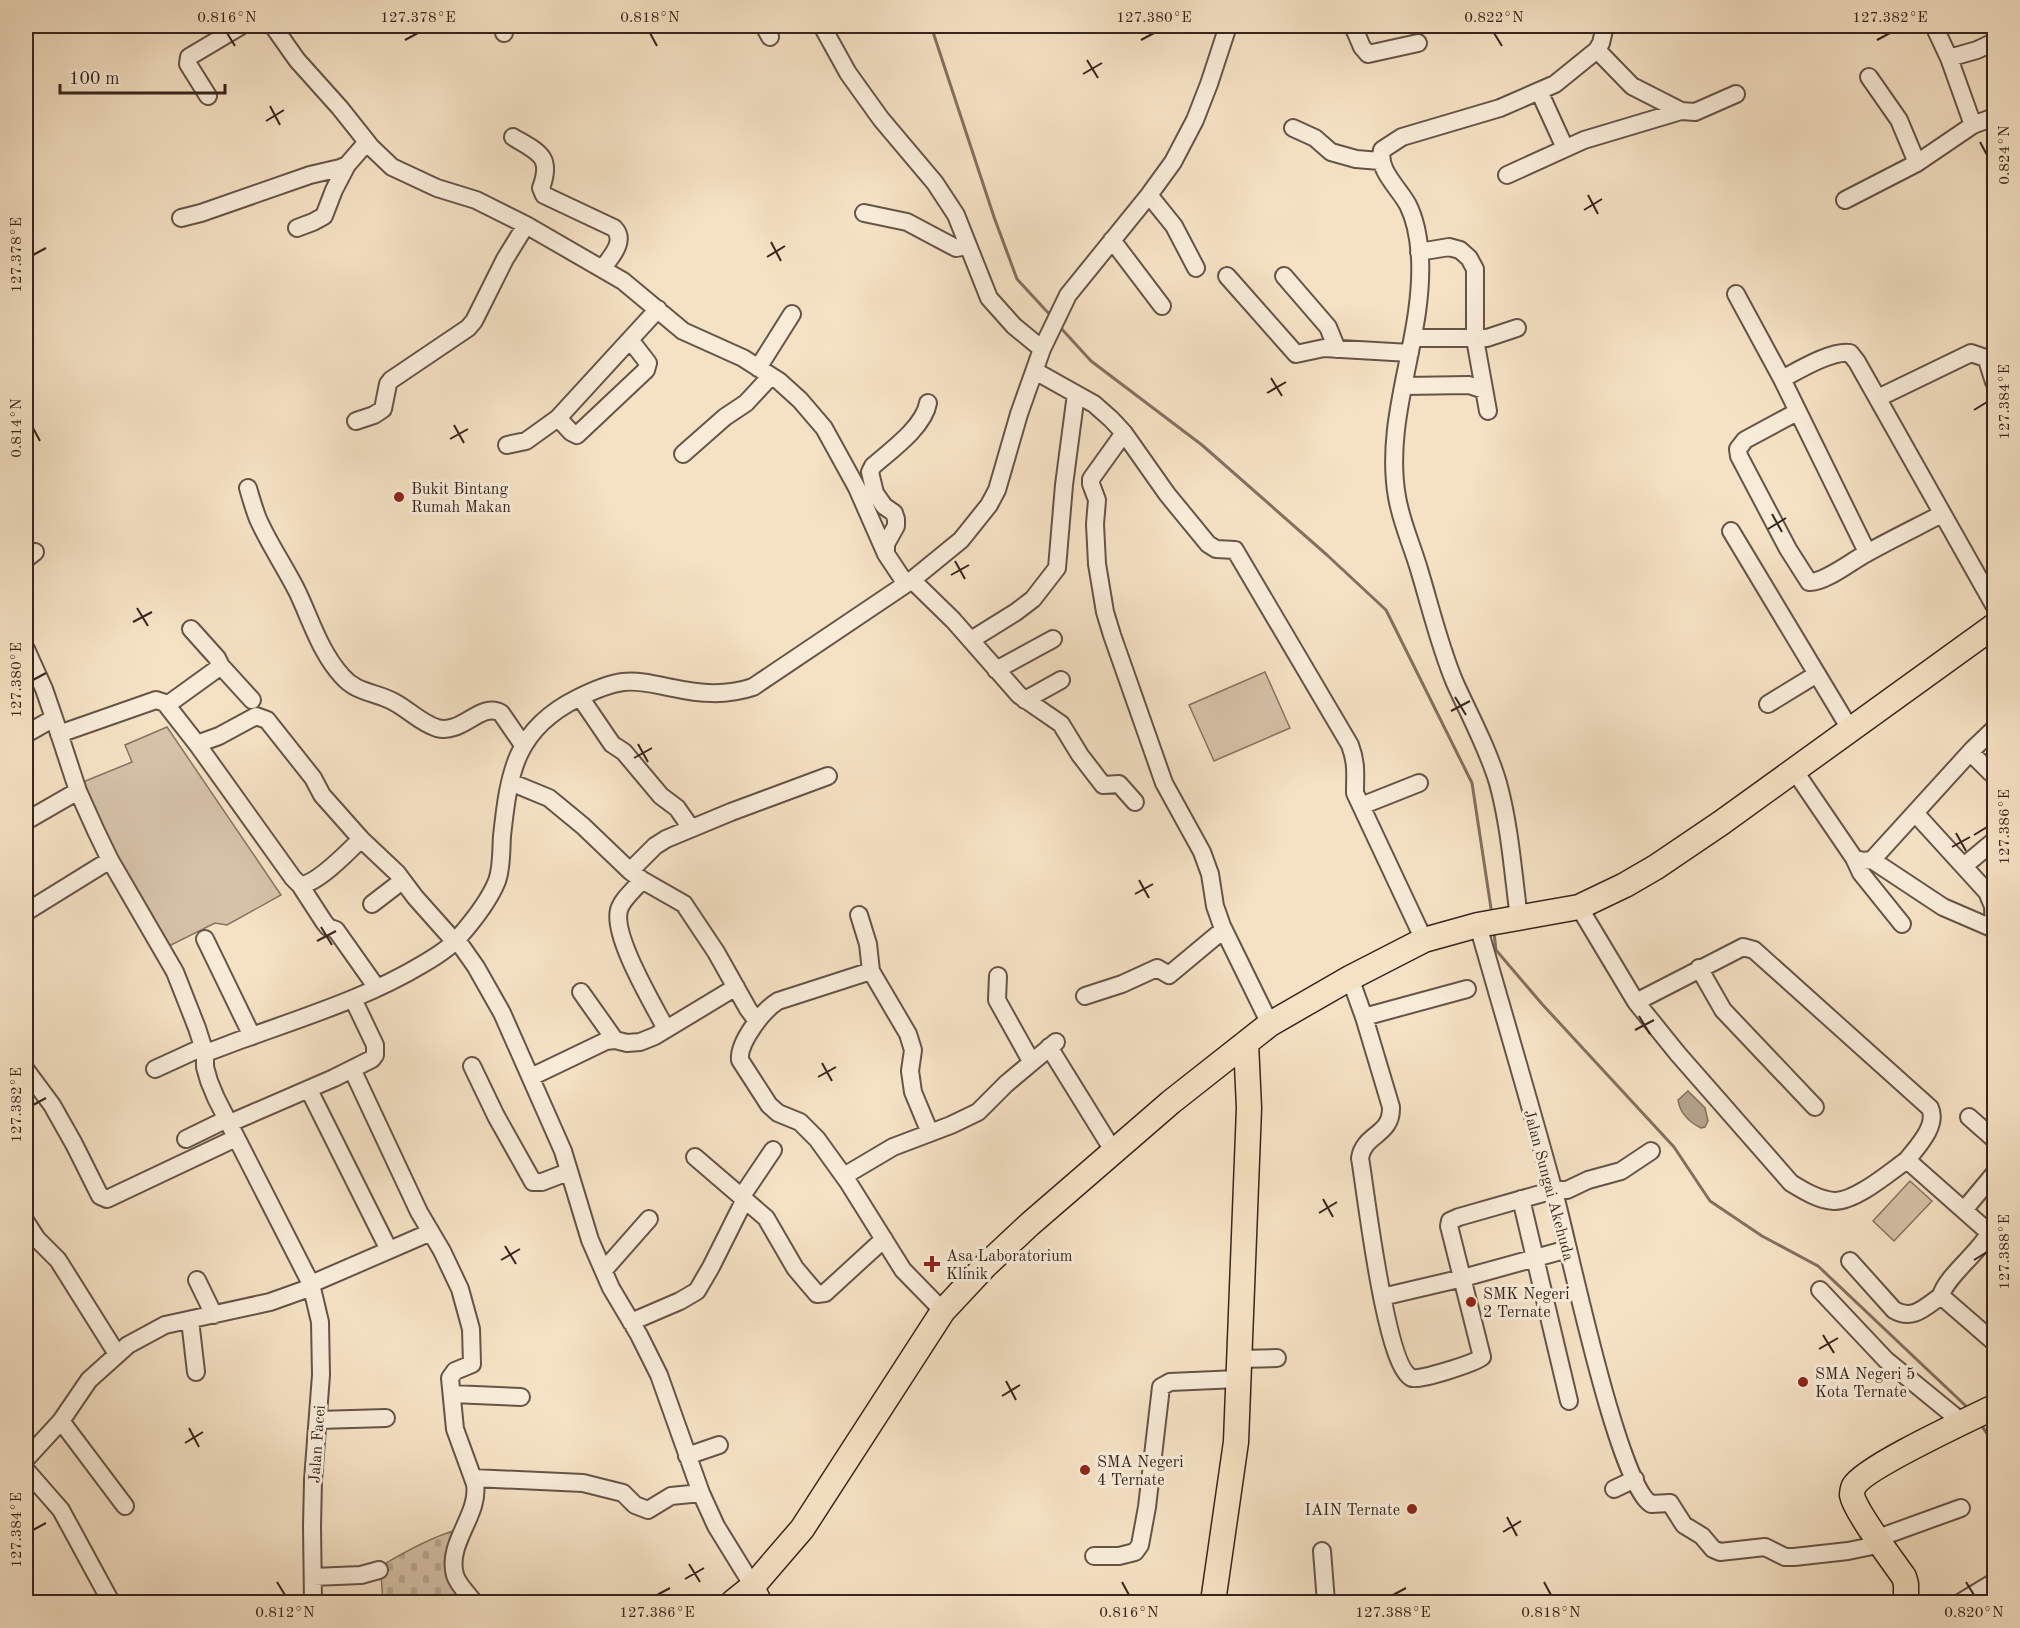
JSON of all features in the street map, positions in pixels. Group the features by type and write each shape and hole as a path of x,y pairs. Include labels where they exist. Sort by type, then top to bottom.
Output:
{"highway":[{"path":"733,1602 757,1594 802,1529 943,1311 985,1266 1030,1224 1171,1102 1270,1024 1350,978 1424,940 1480,925 1579,907 1605,896 1656,867 1995,626"},
{"path":"1213,1602 1236,1442 1249,1108 1246,1043"},
{"path":"1906,1602 1904,1576 1858,1509 1852,1494 1853,1486 1890,1460 1993,1408"}],"street":[{"path":"208,96 188,64 189,57 241,26"},
{"path":"273,26 297,60 383,160 404,174 476,200 526,225 637,291 683,331 743,358 800,400 824,429 856,488 886,554 909,582 971,640 1025,700 1061,724 1102,785 1119,784 1135,802"},
{"path":"822,26 848,73 881,119 935,183 956,215 989,298 1014,326 1044,344"},
{"path":"155,1069 353,999 435,958 456,941 481,908 496,882 500,868 506,803 512,769 523,745 539,723 580,697 601,687 625,682 723,694 753,687 909,582 961,540 989,505 997,490 1019,414 1044,344 1068,294 1173,162 1190,131 1209,84 1228,26"},
{"path":"1353,26 1362,47 1368,54 1418,43"},
{"path":"1516,919 1509,840 1497,783 1454,681 1430,613 1394,479 1395,432 1411,345 1420,276 1419,252 1415,226 1408,206 1380,161 1382,150 1401,137 1500,108 1555,84 1597,50 1605,26"},
{"path":"1934,26 1949,58 1973,125"},
{"path":"1949,58 1995,42"},
{"path":"1597,50 1632,86 1681,111"},
{"path":"1869,77 1899,120 1917,163"},
{"path":"1539,91 1565,148"},
{"path":"1507,175 1594,137 1681,111 1695,112 1736,94"},
{"path":"1845,200 1917,163 1973,125 1995,117"},
{"path":"1293,128 1315,138 1331,152 1356,159 1380,161"},
{"path":"513,137 535,151 544,160 546,173 541,188 544,195 618,232 620,240 617,247 602,269"},
{"path":"297,228 324,216 331,196 347,165 367,142"},
{"path":"181,218 268,188 347,165"},
{"path":"1149,195 1174,226 1196,268"},
{"path":"864,213 907,222 957,248 968,246"},
{"path":"356,421 383,409 388,384 391,380 468,328 526,225"},
{"path":"1112,240 1162,306"},
{"path":"1419,252 1449,247 1460,250 1475,268 1475,339 1488,411"},
{"path":"1227,276 1296,354 1316,349 1411,345 1487,338 1517,328"},
{"path":"1284,276 1328,327 1337,349"},
{"path":"1736,294 1782,379 1867,552"},
{"path":"507,445 526,441 558,418 658,309"},
{"path":"683,454 725,417 746,403 765,372 792,314"},
{"path":"558,418 577,435 646,370 648,363 631,341"},
{"path":"1782,379 1825,358 1844,351 1850,353 1878,398 1995,605"},
{"path":"1878,398 1966,354 1977,354 1991,361 1995,382"},
{"path":"1035,371 1094,404 1112,419 1167,494 1208,544 1216,549 1230,548 1238,554 1350,745 1357,771 1355,793 1424,940"},
{"path":"1404,386 1469,385 1484,390"},
{"path":"971,640 1016,612 1033,598 1057,568 1064,485 1076,394"},
{"path":"886,554 886,544 896,526 896,519 894,513 884,506 875,493 870,472 873,466 904,439 926,411 928,403"},
{"path":"1797,412 1745,440 1738,449 1744,467 1788,549 1809,582 1823,578 1867,552 1942,514"},
{"path":"1124,433 1097,468 1090,484 1097,501 1097,564 1105,612 1164,783 1202,852 1210,874 1217,915 1270,1024"},
{"path":"248,488 258,518 286,569 313,629 342,677 359,690 395,702 437,728 446,729 461,725 484,711 496,711 501,713 523,745"},
{"path":"1731,531 1850,729"},
{"path":"191,629 252,700"},
{"path":"996,670 1053,639"},
{"name":"Jalan Facei","path":"26,649 44,689 78,791 110,860 175,972 204,1050 209,1081 311,1286 320,1322 321,1342 313,1480 313,1602"},
{"path":"167,705 221,666"},
{"path":"1768,704 1817,674"},
{"path":"1025,700 1061,680"},
{"path":"580,697 612,744 624,752 661,796 677,808 691,828"},
{"path":"26,734 161,700 198,744 324,922 328,927 336,930 377,988"},
{"path":"198,744 256,716 267,720 313,778 322,795 361,839 377,852 456,941 496,1002 531,1077 563,1151 590,1240 611,1288 659,1375 687,1456 716,1526 757,1594"},
{"path":"1872,860 1970,752 1995,729"},
{"path":"1970,752 1991,773"},
{"path":"1794,770 1854,858 1861,873 1902,924"},
{"path":"666,1029 634,971 619,921 619,910 636,876 655,846 691,828 828,776"},
{"path":"510,782 541,794 562,808 636,876 684,904 736,987 747,1009 757,1021"},
{"path":"1361,806 1419,783"},
{"path":"26,821 78,791"},
{"path":"1854,858 1862,861 1872,860 1943,906 1994,929 1994,906 1987,892 1915,813"},
{"path":"300,885 306,884 325,871 361,839"},
{"path":"1964,866 1995,841"},
{"path":"26,912 110,860"},
{"path":"372,904 402,881"},
{"path":"1579,907 1636,1002 1763,1152 1791,1183 1803,1191 1834,1201 1844,1200 1907,1160 1929,1129 1932,1113 1924,1101 1754,950 1743,947 1636,1002"},
{"path":"859,915 868,944 871,971 908,1034 913,1050 910,1071 913,1092 930,1133"},
{"name":"Jalan Sungai Akehuda","path":"1480,925 1554,1190 1618,1438 1648,1503 1670,1503 1684,1525 1702,1536 1713,1549 1720,1552 1765,1547 1785,1557 1794,1557 1848,1551 1880,1541"},
{"path":"1085,996 1122,984 1157,968 1169,975 1223,930"},
{"path":"205,939 252,1036"},
{"path":"1699,969 1723,1010 1815,1107"},
{"path":"871,971 786,997 770,1006 757,1021 739,1054 744,1068 769,1105 778,1113 793,1118 806,1127 844,1176 903,1270 943,1311"},
{"path":"998,976 997,1000 1031,1061"},
{"path":"1350,978 1391,1107 1391,1117 1386,1127 1367,1142 1361,1150 1360,1158 1382,1297 1399,1360 1404,1371 1412,1378 1479,1360 1482,1357 1449,1226 1450,1221 1459,1216 1554,1190 1567,1190 1588,1180 1621,1171 1651,1151"},
{"path":"531,1077 606,1041 640,1042 736,987"},
{"path":"1364,1017 1467,989"},
{"path":"581,992 615,1040"},
{"path":"26,1070 52,1105 100,1196 107,1199 231,1127 372,1059 376,1050 375,1045 353,999"},
{"path":"844,1176 892,1147 978,1112 1031,1061 1052,1045 1114,1152"},
{"path":"472,1066 496,1116 533,1182 542,1182 568,1172"},
{"path":"352,1069 419,1212 460,1289 471,1329 472,1364 452,1374 450,1378 455,1429 476,1492 476,1501 458,1543 454,1567 459,1583 474,1602"},
{"path":"309,1090 389,1250"},
{"path":"1968,1117 1995,1139"},
{"path":"186,1139 231,1127"},
{"path":"631,1322 697,1291 711,1267 743,1197 773,1150"},
{"path":"695,1158 766,1218 795,1268 817,1294 825,1293 884,1239"},
{"path":"1850,1261 1894,1310 1903,1315 1915,1314 1941,1296 1947,1284 1988,1235 1985,1228 1907,1160"},
{"path":"1964,1210 1995,1174"},
{"path":"1521,1199 1569,1401"},
{"path":"604,1270 649,1219"},
{"path":"26,1222 37,1239 58,1260 117,1354"},
{"path":"26,1459 61,1421 89,1380 128,1345 165,1324 270,1302 431,1232"},
{"path":"1382,1297 1463,1278 1568,1249"},
{"path":"197,1280 214,1315"},
{"path":"1820,1290 1886,1360 1965,1422"},
{"path":"1941,1296 1993,1337"},
{"path":"190,1320 195,1372"},
{"path":"1094,1556 1119,1556 1135,1552 1140,1545 1147,1507 1161,1387 1170,1382 1238,1369 1277,1358"},
{"path":"452,1394 521,1397"},
{"path":"318,1420 386,1418"},
{"path":"61,1421 125,1506"},
{"path":"687,1456 718,1444"},
{"path":"26,1470 61,1510 111,1602"},
{"path":"473,1478 583,1483 623,1493 634,1504 648,1510 671,1496 701,1493"},
{"path":"1614,1489 1635,1479"},
{"path":"1880,1541 1961,1508"},
{"path":"1322,1551 1326,1602"},
{"path":"313,1577 362,1575 379,1570"},
{"path":"1961,1602 1995,1582"}],"green space":[{"path":"1265,672 1290,728 1214,761 1189,705"},
{"path":"167,727 281,895 227,925 215,923 161,950 101,833 83,782 132,762 125,745"},
{"path":"1910,1181 1932,1201 1894,1241 1873,1221"},
{"path":"456,1530 464,1600 462,1602 383,1602 381,1574 383,1565 418,1545"}],"shaded area":[{"path":"1688,1091 1705,1108 1708,1121 1705,1127 1701,1128 1693,1123 1681,1109 1678,1100"}],"waterway":[{"path":"931,26 994,217 1017,279 1052,317"},
{"path":"1060,327 1091,361 1202,445 1386,610 1472,783 1492,915"},
{"path":"1494,933 1496,950 1542,1004 1674,1147 1710,1201 1762,1236 1818,1266 1968,1408"},
{"path":"1981,1425 1994,1443"}],"place":[{"name":"Bukit Bintang Rumah Makan","path":"399,497"},
{"name":"Asa Laboratorium Klinik","path":"932,1264"},
{"name":"SMK Negeri 2 Ternate","path":"1471,1302"},
{"name":"SMA Negeri 5 Kota Ternate","path":"1803,1382"},
{"name":"SMA Negeri 4 Ternate","path":"1085,1470"},
{"name":"IAIN Ternate","path":"1412,1509"}]}
